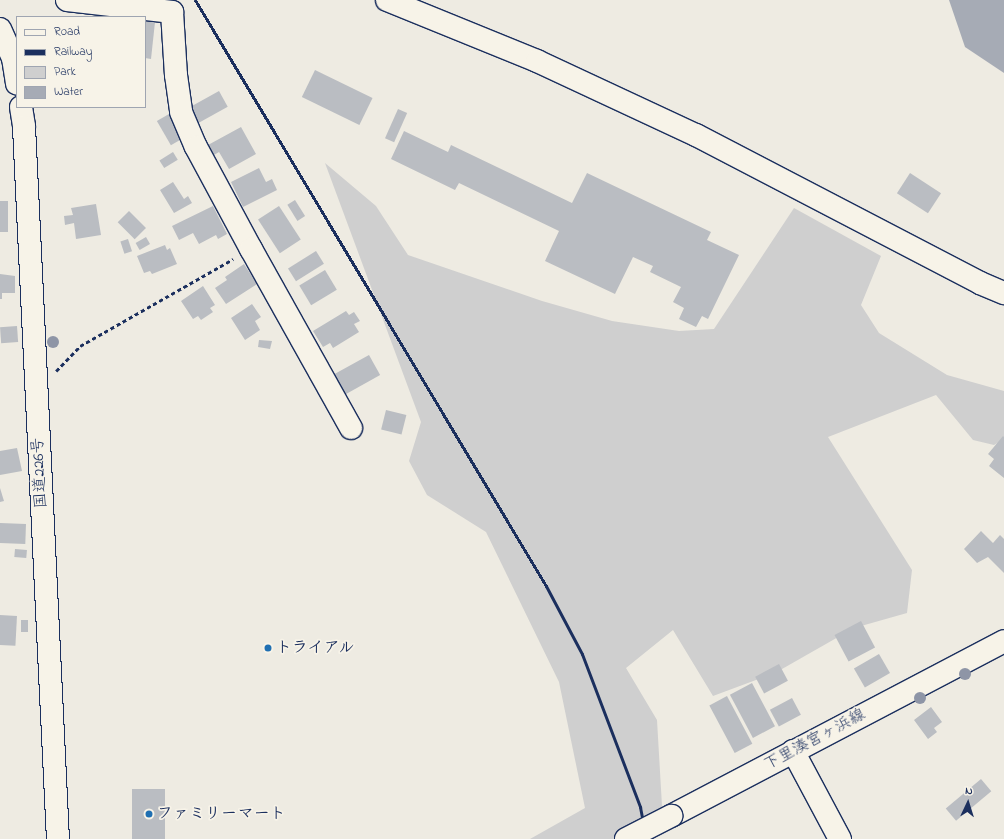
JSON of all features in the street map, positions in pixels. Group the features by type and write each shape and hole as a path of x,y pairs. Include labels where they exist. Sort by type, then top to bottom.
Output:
{"main road":[{"path":"67,0 172,12 176,75 181,112 196,146 251,249 351,428"},
{"path":"387,0 537,61 696,135 980,283 1004,293"},
{"path":"0,29 13,58 16,78"},
{"name":"国道226号","path":"21,108 24,127 58,839"},
{"name":"下里湊宮ヶ浜線","path":"626,839 1004,641"},
{"path":"793,751 840,839"}],"path":[{"path":"36,392 80,346 251,249"}],"green space":[{"path":"325,163 376,206 408,255 542,301 612,321 679,331 714,329 794,208 881,256 861,305 879,333 947,375 1004,391 1004,439 994,445 973,440 936,395 828,437 912,570 907,613 854,628 775,673 713,696 673,630 626,668 657,720 663,823 619,839 530,839 585,808 559,682 486,532 427,495 409,461 421,422"}],"water":[{"path":"949,0 1004,0 1004,73 965,47"}],"building":[{"path":"146,21 155,22 151,59 146,58"},
{"path":"315,70 373,98 359,125 302,97"},
{"path":"219,91 228,107 198,123 189,107"},
{"path":"398,109 407,113 394,142 385,138"},
{"path":"169,114 183,138 171,145 157,121"},
{"path":"241,127 256,154 229,169 219,152 214,155 208,145"},
{"path":"404,131 448,152 451,145 572,203 587,173 711,232 707,240 739,255 708,319 702,316 696,327 679,319 684,308 673,302 681,287 650,272 653,266 633,257 615,294 545,261 559,231 459,183 455,190 391,159"},
{"path":"173,152 178,160 164,168 159,160"},
{"path":"259,168 266,182 272,179 277,190 243,207 231,182"},
{"path":"910,173 941,193 928,213 897,193"},
{"path":"173,182 184,199 188,196 192,203 174,213 160,190"},
{"path":"295,200 305,216 297,221 287,205"},
{"path":"0,201 8,201 8,232 0,232"},
{"path":"96,204 101,235 76,239 74,223 65,225 64,216 73,215 71,208"},
{"path":"213,206 227,234 218,239 216,235 199,244 193,233 179,240 172,226"},
{"path":"279,206 301,240 280,253 258,220"},
{"path":"129,211 146,228 135,239 118,222"},
{"path":"146,237 150,244 140,250 136,243"},
{"path":"128,239 132,251 124,254 120,241"},
{"path":"165,245 167,250 170,248 177,264 152,274 150,271 144,273 137,256"},
{"path":"316,251 324,264 296,281 288,268"},
{"path":"244,264 257,284 226,304 215,288 227,280 225,277"},
{"path":"325,270 337,290 311,305 299,285"},
{"path":"0,274 15,276 15,293 2,293 2,299 0,299"},
{"path":"203,286 215,305 210,308 213,312 201,320 198,316 193,319 181,301"},
{"path":"252,304 261,317 255,321 260,330 245,340 231,318"},
{"path":"346,311 349,315 354,312 360,321 354,324 359,332 333,348 330,343 323,347 313,331"},
{"path":"17,326 18,342 1,343 0,327"},
{"path":"259,340 272,341 270,349 258,347"},
{"path":"369,355 380,375 343,395 332,375"},
{"path":"386,410 406,415 402,434 381,429"},
{"path":"1003,436 1004,478 989,466 994,459 988,454"},
{"path":"17,448 22,471 0,475 0,451"},
{"path":"0,488 4,501 0,502"},
{"path":"0,523 26,524 25,544 0,543"},
{"path":"981,531 993,543 1000,535 1004,539 1004,573 988,557 977,563 964,549"},
{"path":"15,549 27,550 26,558 14,557"},
{"path":"0,615 17,616 15,646 0,645"},
{"path":"21,620 28,620 28,632 21,632"},
{"path":"861,621 875,647 849,662 835,635"},
{"path":"879,654 890,673 865,688 854,668"},
{"path":"779,664 788,681 764,693 755,677"},
{"path":"752,683 775,726 753,738 730,695"},
{"path":"727,696 752,744 735,753 709,705"},
{"path":"792,698 801,715 779,727 770,710"},
{"path":"931,707 942,722 934,728 937,732 928,739 914,720"},
{"path":"981,779 991,791 956,821 946,809"},
{"name":"ファミリーマート","path":"132,789 165,789 165,839 132,839"}],"railway":[{"path":"195,0 546,586 582,654 640,807 646,839"}],"place":[{"name":"トライアル","path":"268,648"},
{"name":"ファミリーマート","path":"149,814"}]}
